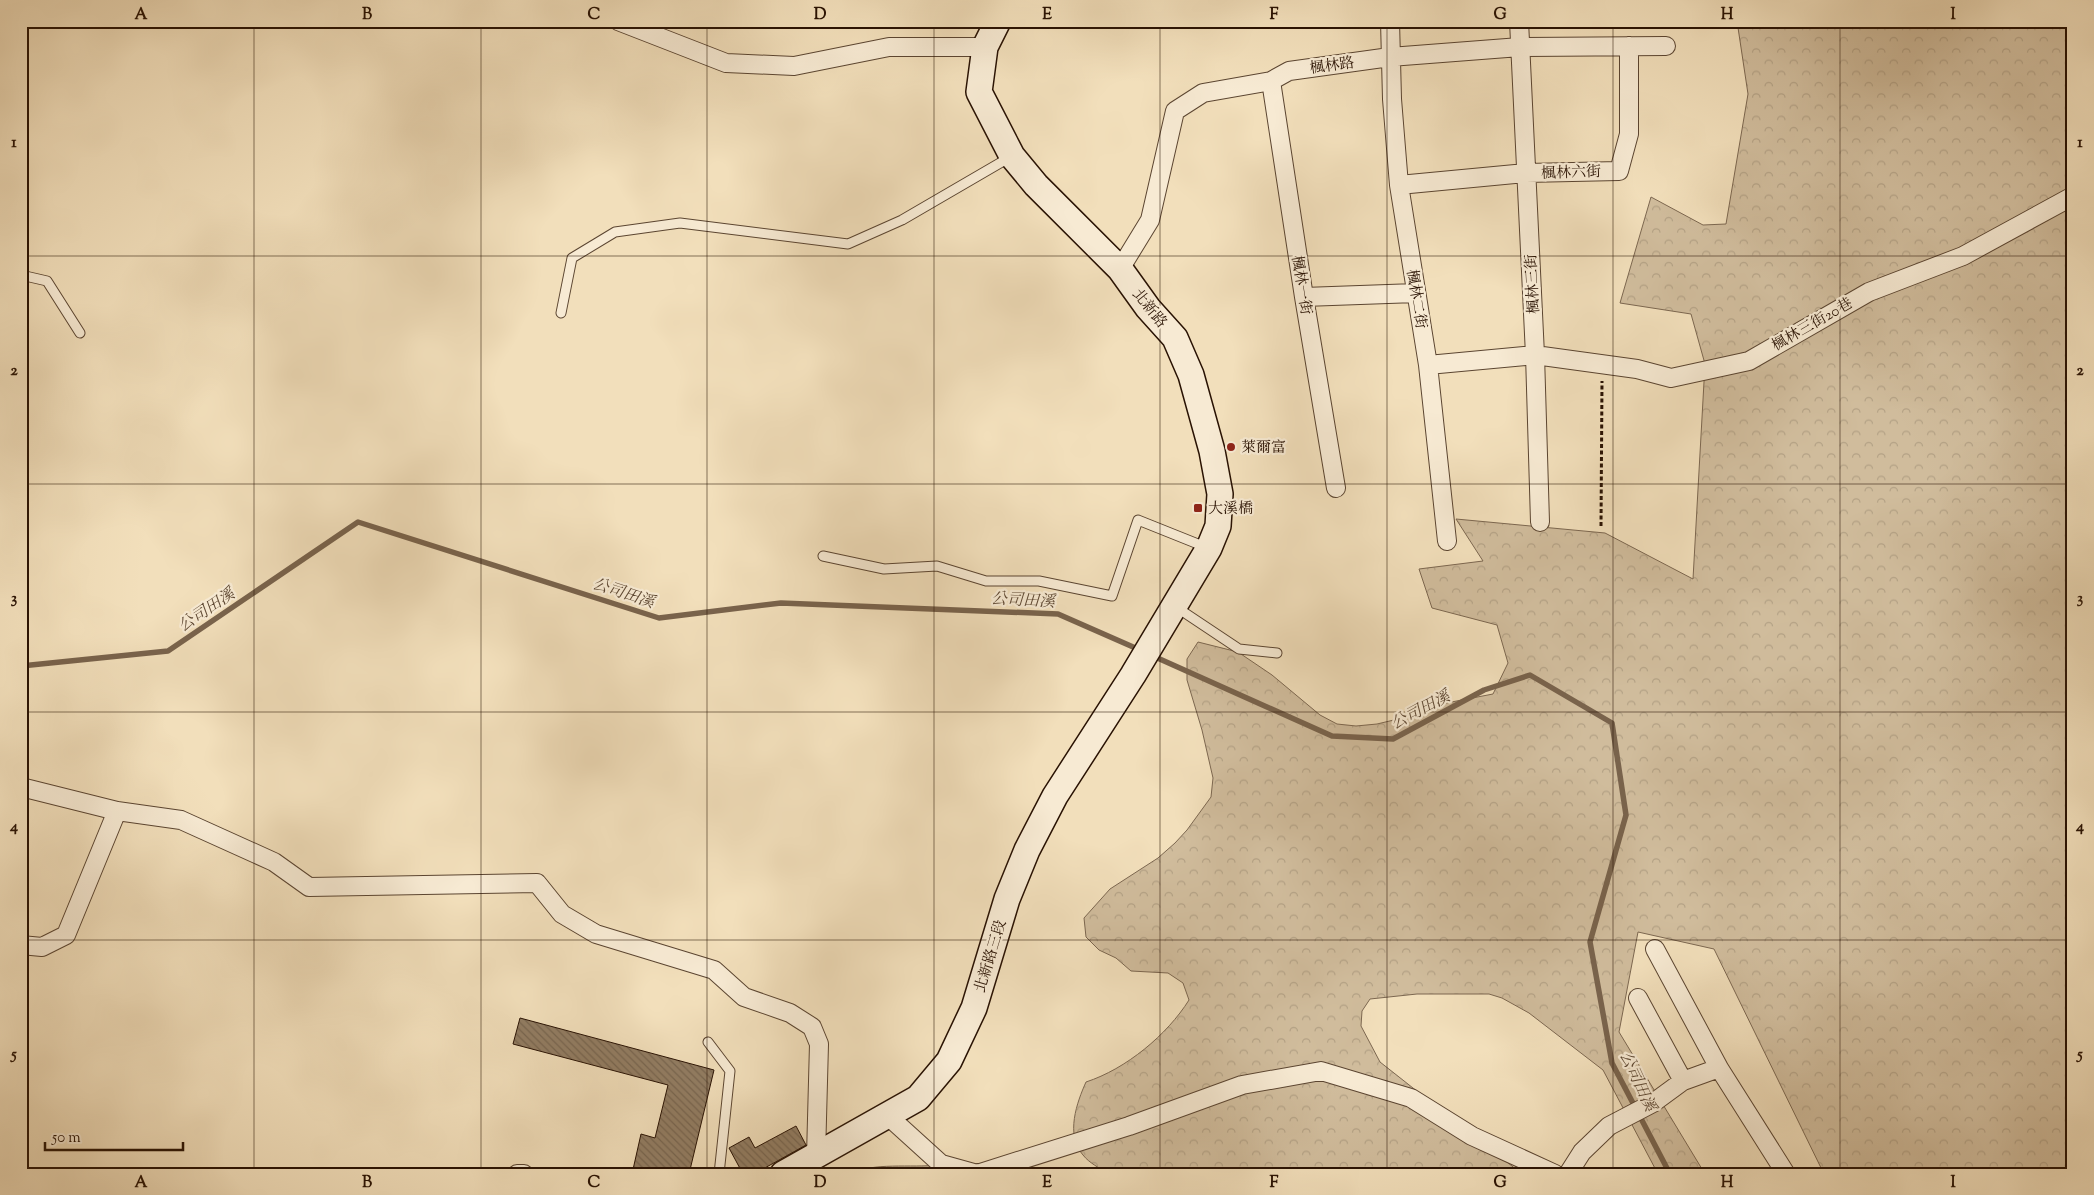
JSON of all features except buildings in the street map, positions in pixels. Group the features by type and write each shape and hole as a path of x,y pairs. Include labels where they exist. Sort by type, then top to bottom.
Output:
{"main road":[{"name":"北新路","path":"998,21 985,48 978,92 1012,156 1036,185 1120,269 1148,308 1174,338 1191,374 1212,451 1220,494 1218,526 1209,548 1133,675"},
{"name":"北新路三段","path":"783,1174 918,1098 949,1061 974,1008 1007,899 1027,850 1055,796 1133,675"}],"street":[{"path":"618,21 726,63 794,66 889,47 985,48"},
{"name":"楓林二街","path":"1390,21 1390,57 1398,185 1428,365 1447,541"},
{"name":"楓林三街","path":"1519,21 1535,355 1540,522"},
{"name":"楓林六街","path":"1398,185 1526,174 1619,171 1629,134 1629,46"},
{"name":"楓林路","path":"1120,269 1150,220 1174,111 1203,93 1271,81 1289,71 1390,57 1520,47 1666,46"},
{"name":"楓林一街","path":"1271,81 1336,488"},
{"name":"楓林三街20巷","path":"1428,365 1535,355 1637,369 1671,378 1749,361 1869,292 1963,256 2073,196"},
{"path":"1304,297 1416,293"},
{"path":"21,787 116,810 181,820 274,862 310,887 537,883 562,914 596,934 714,970 744,997 790,1012 812,1027 819,1044 816,1156"},
{"path":"21,944 42,947 66,935 116,810"},
{"path":"1655,949 1719,1068 1786,1174"},
{"path":"1638,998 1683,1081"},
{"path":"1568,1174 1582,1152 1609,1126 1653,1102 1683,1081 1719,1068"},
{"path":"887,1115 941,1164 977,1174 1129,1126 1242,1084 1321,1071 1411,1098 1472,1136 1555,1174"},
{"path":"517,1174 524,1174"}],"lane":[{"path":"561,313 572,258 615,232 680,223 848,244 902,220 1012,156"},
{"path":"21,274 47,281 80,333"},
{"path":"823,556 884,569 937,566 986,581 1039,581 1112,596 1138,520 1209,548"},
{"path":"1174,605 1239,649 1278,653"},
{"path":"708,1042 730,1071 719,1174"}],"path":[{"path":"1602,365 1602,526"}],"green space":[{"path":"1737,21 2073,21 2073,1174 1824,1174 1714,949 1638,932 1619,1032 1705,1174 1658,1174 1603,1070 1529,1013 1502,998 1489,994 1417,994 1370,999 1362,1011 1361,1026 1380,1062 1517,1170 1528,1174 1108,1174 1085,1158 1075,1138 1074,1118 1086,1082 1116,1069 1144,1049 1169,1026 1189,1000 1183,983 1168,973 1131,971 1116,958 1099,950 1086,937 1084,918 1110,889 1158,858 1175,843 1211,797 1213,778 1202,730 1187,680 1187,659 1198,642 1238,652 1272,675 1320,715 1337,724 1356,726 1377,724 1398,719 1415,709 1493,694 1508,663 1497,625 1432,608 1419,569 1483,561 1456,519 1605,533 1693,579 1705,364 1691,314 1620,303 1651,197 1703,225 1726,224 1748,94"},
{"path":"937,1165 960,1174 852,1174 870,1168"}],"waterway":[{"name":"公司田溪","path":"21,666 168,651 358,522 659,618 781,603 1058,614 1140,650"},
{"name":"公司田溪","path":"1153,656 1332,736 1393,739 1484,690 1530,675 1612,723 1626,815 1590,942 1612,1063 1670,1174"},
{"path":"2065,1174 2073,1166"}],"place":[{"name":"萊爾富","path":"1231,447"},
{"name":"大溪橋","path":"1198,508"}]}
